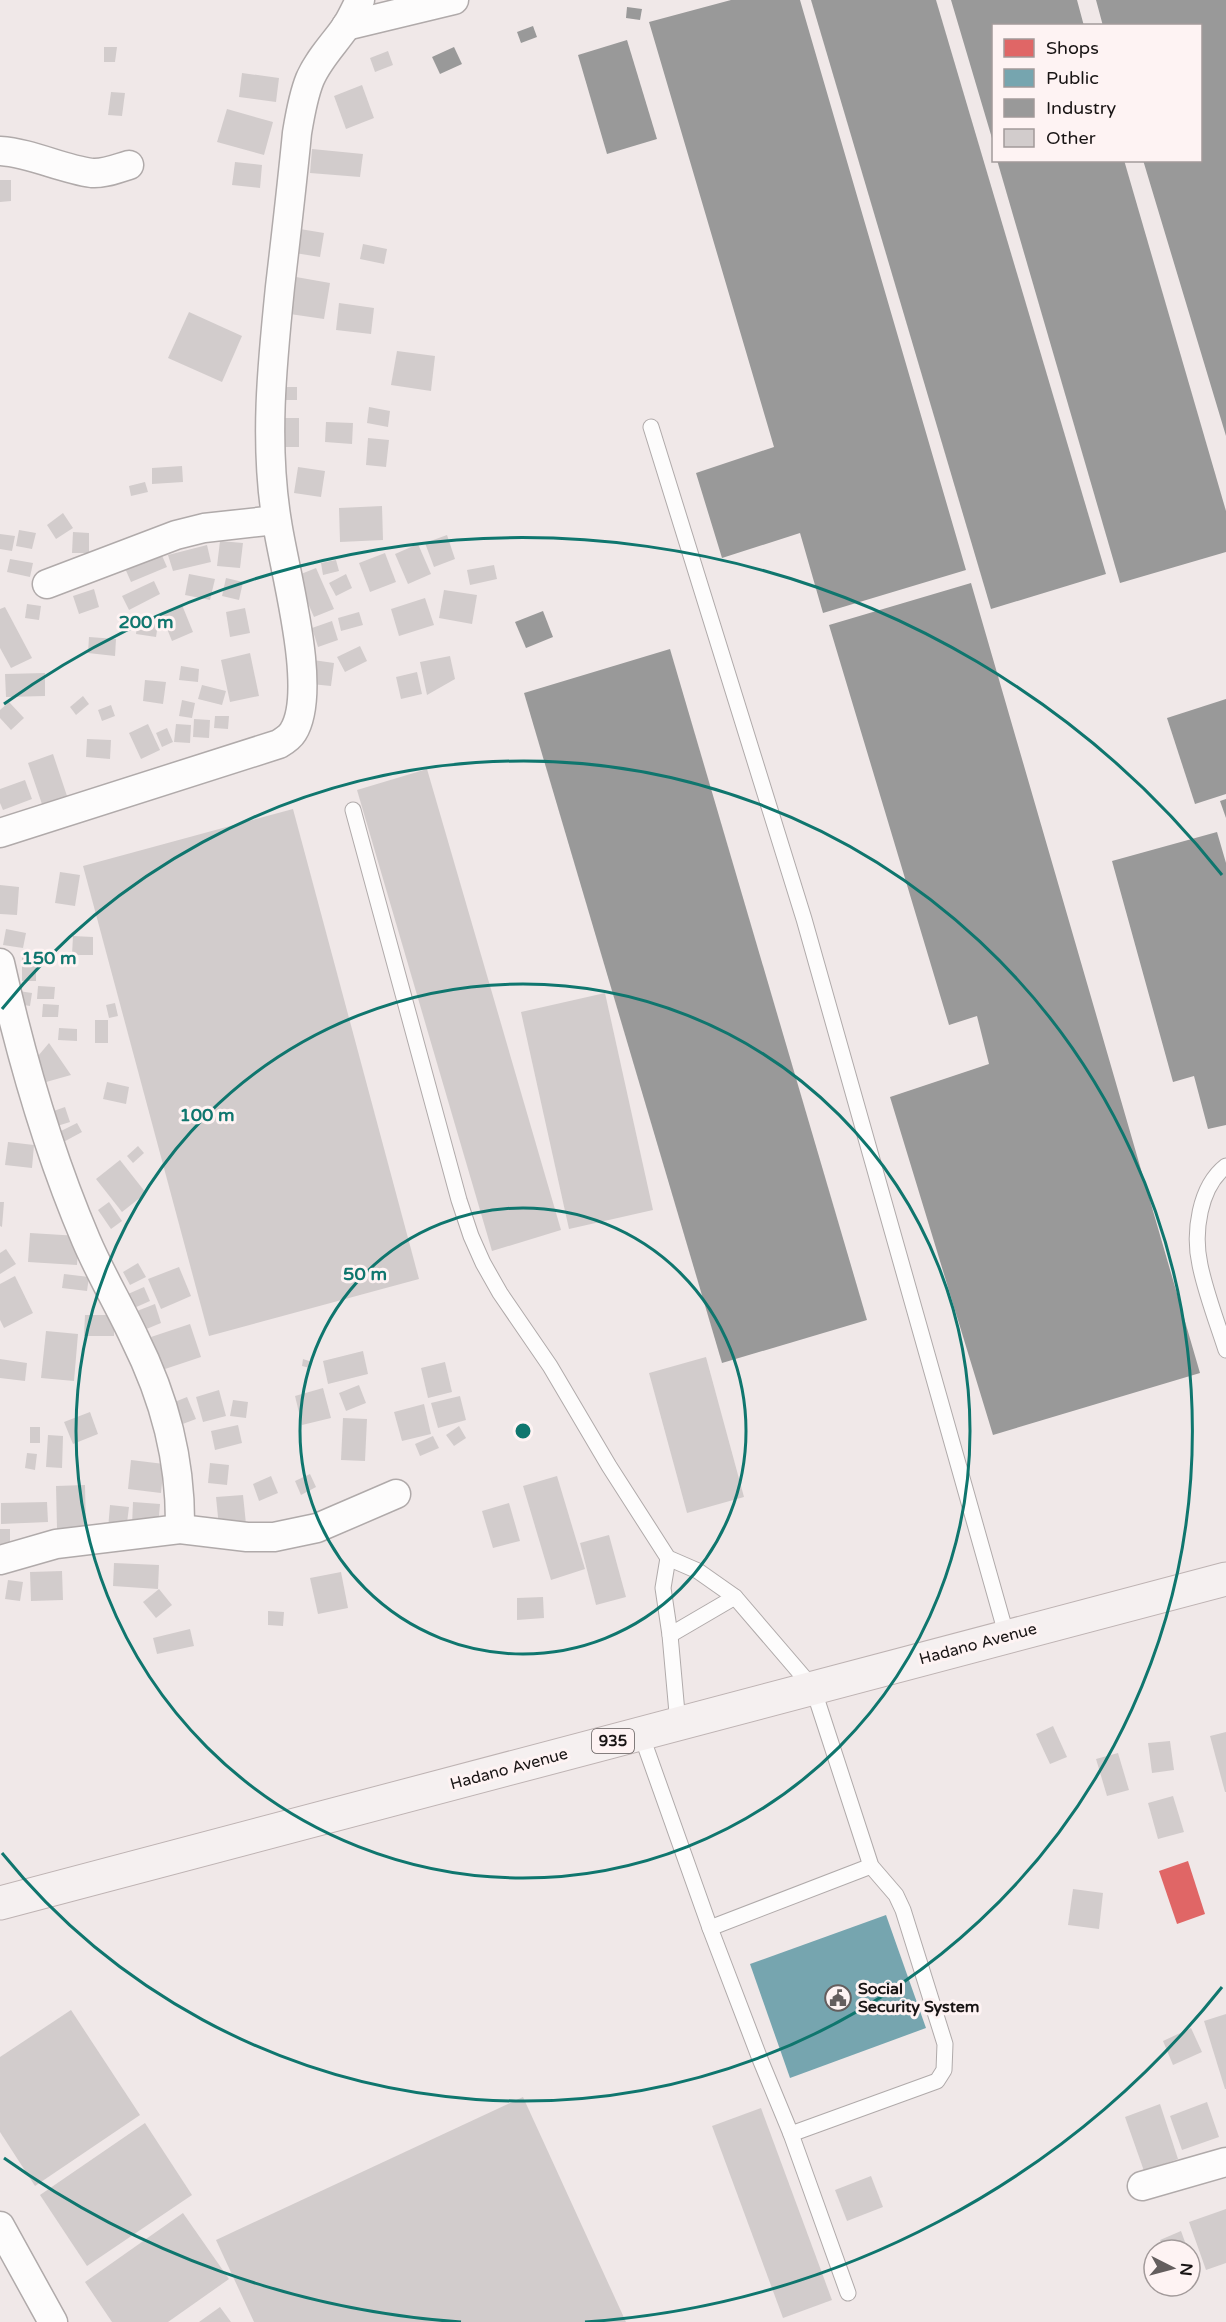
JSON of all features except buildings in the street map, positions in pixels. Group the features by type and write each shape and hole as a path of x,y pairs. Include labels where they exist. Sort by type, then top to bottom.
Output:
{"main road":[{"name":"Hadano Avenue","path":"0,1903 1226,1579"}],"street":[{"path":"0,833 279,744 292,734 302,701 300,648 276,520 269,426 272,365 297,134 309,80 328,48 346,26 360,0"},
{"path":"346,26 454,0"},
{"path":"0,151 94,173 129,165"},
{"path":"47,584 176,535 204,528 276,520"},
{"path":"0,963 21,1048 49,1143 86,1242 135,1339 169,1426 179,1486 180,1529"},
{"path":"0,1560 56,1544 180,1529 247,1537 274,1537 318,1528 396,1494"},
{"path":"1142,2186 1226,2162"},
{"path":"0,2226 53,2322"}],"lane":[{"path":"651,427 804,919 1007,1637"},
{"path":"353,810 459,1200 483,1263 500,1293 550,1366 609,1466 668,1558 698,1571 735,1597 813,1688 871,1866 896,1895 903,1910 945,2044 944,2070 937,2081 791,2134"},
{"path":"1226,1166 1217,1173 1207,1189 1197,1236 1199,1264 1226,1350"},
{"path":"668,1558 663,1588 670,1635 678,1724"},
{"path":"670,1635 735,1597"},
{"path":"641,1734 710,1928 791,2134 848,2293"},
{"path":"710,1928 871,1866"}],"place":[{"name":"Social Security System","path":"838,1998"}]}
